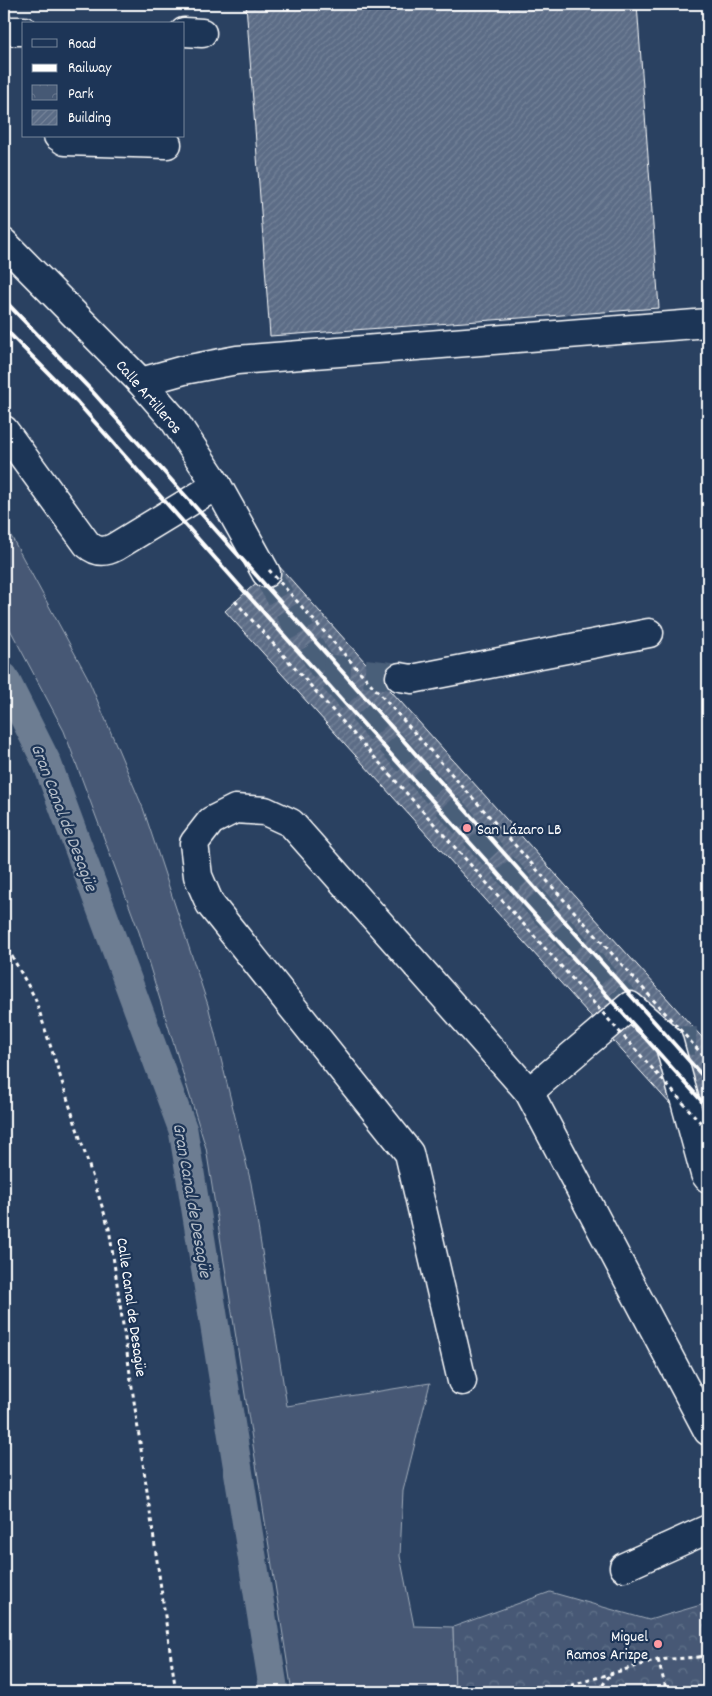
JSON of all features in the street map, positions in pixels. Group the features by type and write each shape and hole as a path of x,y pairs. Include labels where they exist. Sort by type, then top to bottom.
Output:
{"lane":[{"path":"4,31 22,31"},
{"path":"61,138 65,141 168,144"},
{"name":"Calle Artilleros","path":"4,243 141,382 174,420 217,485 267,572"},
{"path":"141,382 184,370 237,360 708,323"},
{"path":"4,430 87,544 100,552 115,548 217,485"},
{"path":"400,677 412,679 649,633"},
{"path":"462,1381 409,1153 210,904 198,876 194,843 211,821 235,809 265,811 291,823 529,1092 708,1431"},
{"path":"529,1092 630,1006 668,1038 705,1174 708,1178"},
{"path":"624,1567 708,1529"}],"path":[{"path":"267,572 708,1061"},
{"path":"235,601 701,1123"},
{"name":"Calle Canal de Desagüe","path":"4,942 35,998 109,1228 176,1692"},
{"path":"548,1692 658,1660 699,1658 708,1655"},
{"path":"699,1658 708,1661"},
{"path":"658,1660 667,1692"},
{"path":"598,1692 609,1675"}],"green space":[{"path":"4,523 87,676 143,808 208,1005 251,1183 287,1406 430,1383 403,1491 400,1556 414,1626 453,1627 455,1692 292,1692 206,1148 139,932 64,731 4,618"},
{"path":"550,1592 649,1620 708,1603 708,1692 455,1692 453,1627"}],"building":[{"path":"246,4 637,4 659,308 270,336"},
{"name":"San Lázaro LB","path":"277,564 708,1044 708,1146 225,611"}],"waterway":[{"name":"Gran Canal de Desagüe","path":"4,677 47,763 183,1130 274,1692"}],"tunnel":[{"path":"266,573 323,668 630,1006"},
{"path":"323,668 400,677"},
{"path":"668,1039 708,1042"}],"railway":[{"path":"4,300 91,390 708,1082"},
{"path":"4,328 77,402 708,1108"}],"place":[{"name":"San Lázaro LB","path":"467,828"},
{"name":"Miguel Ramos Arizpe","path":"658,1644"}]}
